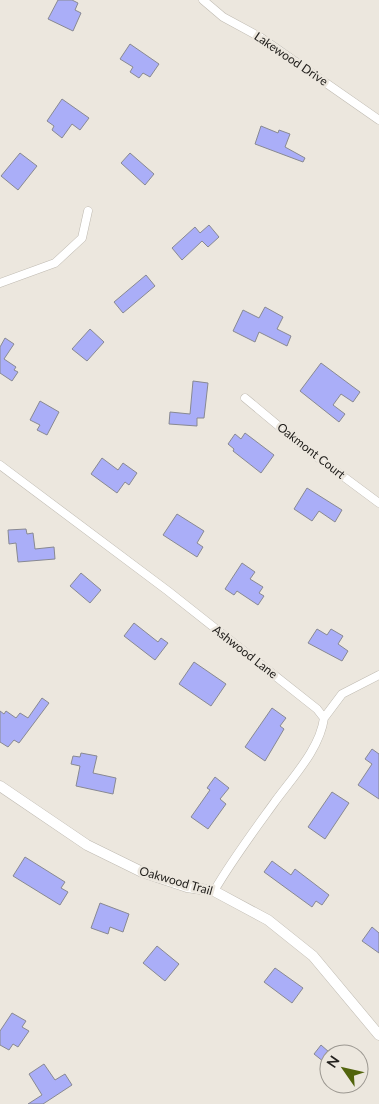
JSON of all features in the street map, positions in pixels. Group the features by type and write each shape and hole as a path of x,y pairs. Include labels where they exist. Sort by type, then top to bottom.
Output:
{"street":[{"name":"Lakewood Drive","path":"203,0 223,17 260,37 379,120"},
{"path":"0,283 55,263 82,238 88,211"},
{"name":"Oakmont Court","path":"245,398 305,448 379,503"},
{"name":"Ashwood Lane","path":"0,465 168,591 317,710 324,718"},
{"path":"214,891 230,862 305,760 322,730 324,718 342,694 379,675"},
{"name":"Oakwood Trail","path":"0,786 87,845 135,869 187,886 214,891 268,920 313,956 379,1035"}],"building":[{"path":"58,0 72,0 78,3 75,10 81,13 73,31 48,19"},
{"path":"130,44 159,64 150,77 143,73 139,78 130,72 133,67 120,59"},
{"path":"62,99 89,118 80,130 72,124 62,138 52,130 54,126 47,121"},
{"path":"261,126 278,133 279,130 290,134 285,147 305,158 303,162 255,144"},
{"path":"20,153 37,166 18,190 1,176"},
{"path":"130,153 154,174 145,185 121,163"},
{"path":"209,225 219,237 208,247 202,241 182,260 172,248 195,227 200,233"},
{"path":"146,275 155,286 123,313 114,302"},
{"path":"265,307 283,317 277,329 291,336 287,346 259,332 255,342 233,331 243,310 259,318"},
{"path":"90,329 104,342 87,361 72,349"},
{"path":"5,338 14,344 4,359 16,367 14,370 18,372 12,381 0,373 0,347"},
{"path":"321,363 360,392 353,402 341,394 333,405 345,414 339,422 300,391"},
{"path":"193,381 208,383 204,418 197,418 197,426 169,424 170,412 190,414"},
{"path":"40,401 59,412 47,435 37,430 40,425 30,420"},
{"path":"245,433 274,455 261,473 233,451 234,449 228,444 235,434 241,439"},
{"path":"102,458 118,470 123,463 137,473 129,485 125,482 117,493 91,474"},
{"path":"307,488 342,510 335,522 319,511 312,521 294,509"},
{"path":"177,514 204,531 197,543 203,547 197,557 163,535"},
{"path":"26,529 27,534 33,533 35,549 54,547 55,559 18,562 16,543 9,544 8,530"},
{"path":"242,563 255,572 250,579 263,587 259,593 264,596 258,605 237,591 234,595 225,589"},
{"path":"81,573 101,590 90,603 70,586"},
{"path":"134,623 158,642 161,638 168,643 155,660 124,636"},
{"path":"317,629 327,635 331,629 343,636 338,644 348,651 342,661 308,643"},
{"path":"194,662 226,684 211,706 179,684"},
{"path":"42,698 49,703 19,743 14,740 8,747 0,742 0,711 4,714 6,711 16,718 20,713 28,718"},
{"path":"272,708 286,718 280,726 284,729 265,761 245,747"},
{"path":"372,749 379,754 379,799 358,785 372,764 365,759"},
{"path":"81,753 97,756 93,773 116,778 113,794 76,786 80,766 71,764 73,756 80,757"},
{"path":"215,777 229,788 220,799 226,804 208,829 191,817 210,790 207,788"},
{"path":"332,792 349,803 325,839 308,827"},
{"path":"25,857 65,882 61,888 68,892 60,905 13,876"},
{"path":"272,861 291,875 295,869 329,895 322,905 316,901 312,907 264,872"},
{"path":"100,903 129,914 123,932 110,927 108,934 91,928"},
{"path":"372,927 379,933 379,953 362,941"},
{"path":"157,946 179,964 165,981 143,963"},
{"path":"275,968 303,988 292,1003 264,982"},
{"path":"12,1013 26,1021 22,1027 29,1031 18,1047 13,1044 9,1050 0,1045 0,1031"},
{"path":"319,1048 319,1058 314,1054"},
{"path":"44,1064 55,1080 65,1074 72,1085 43,1104 28,1104 42,1095 29,1074"}]}
